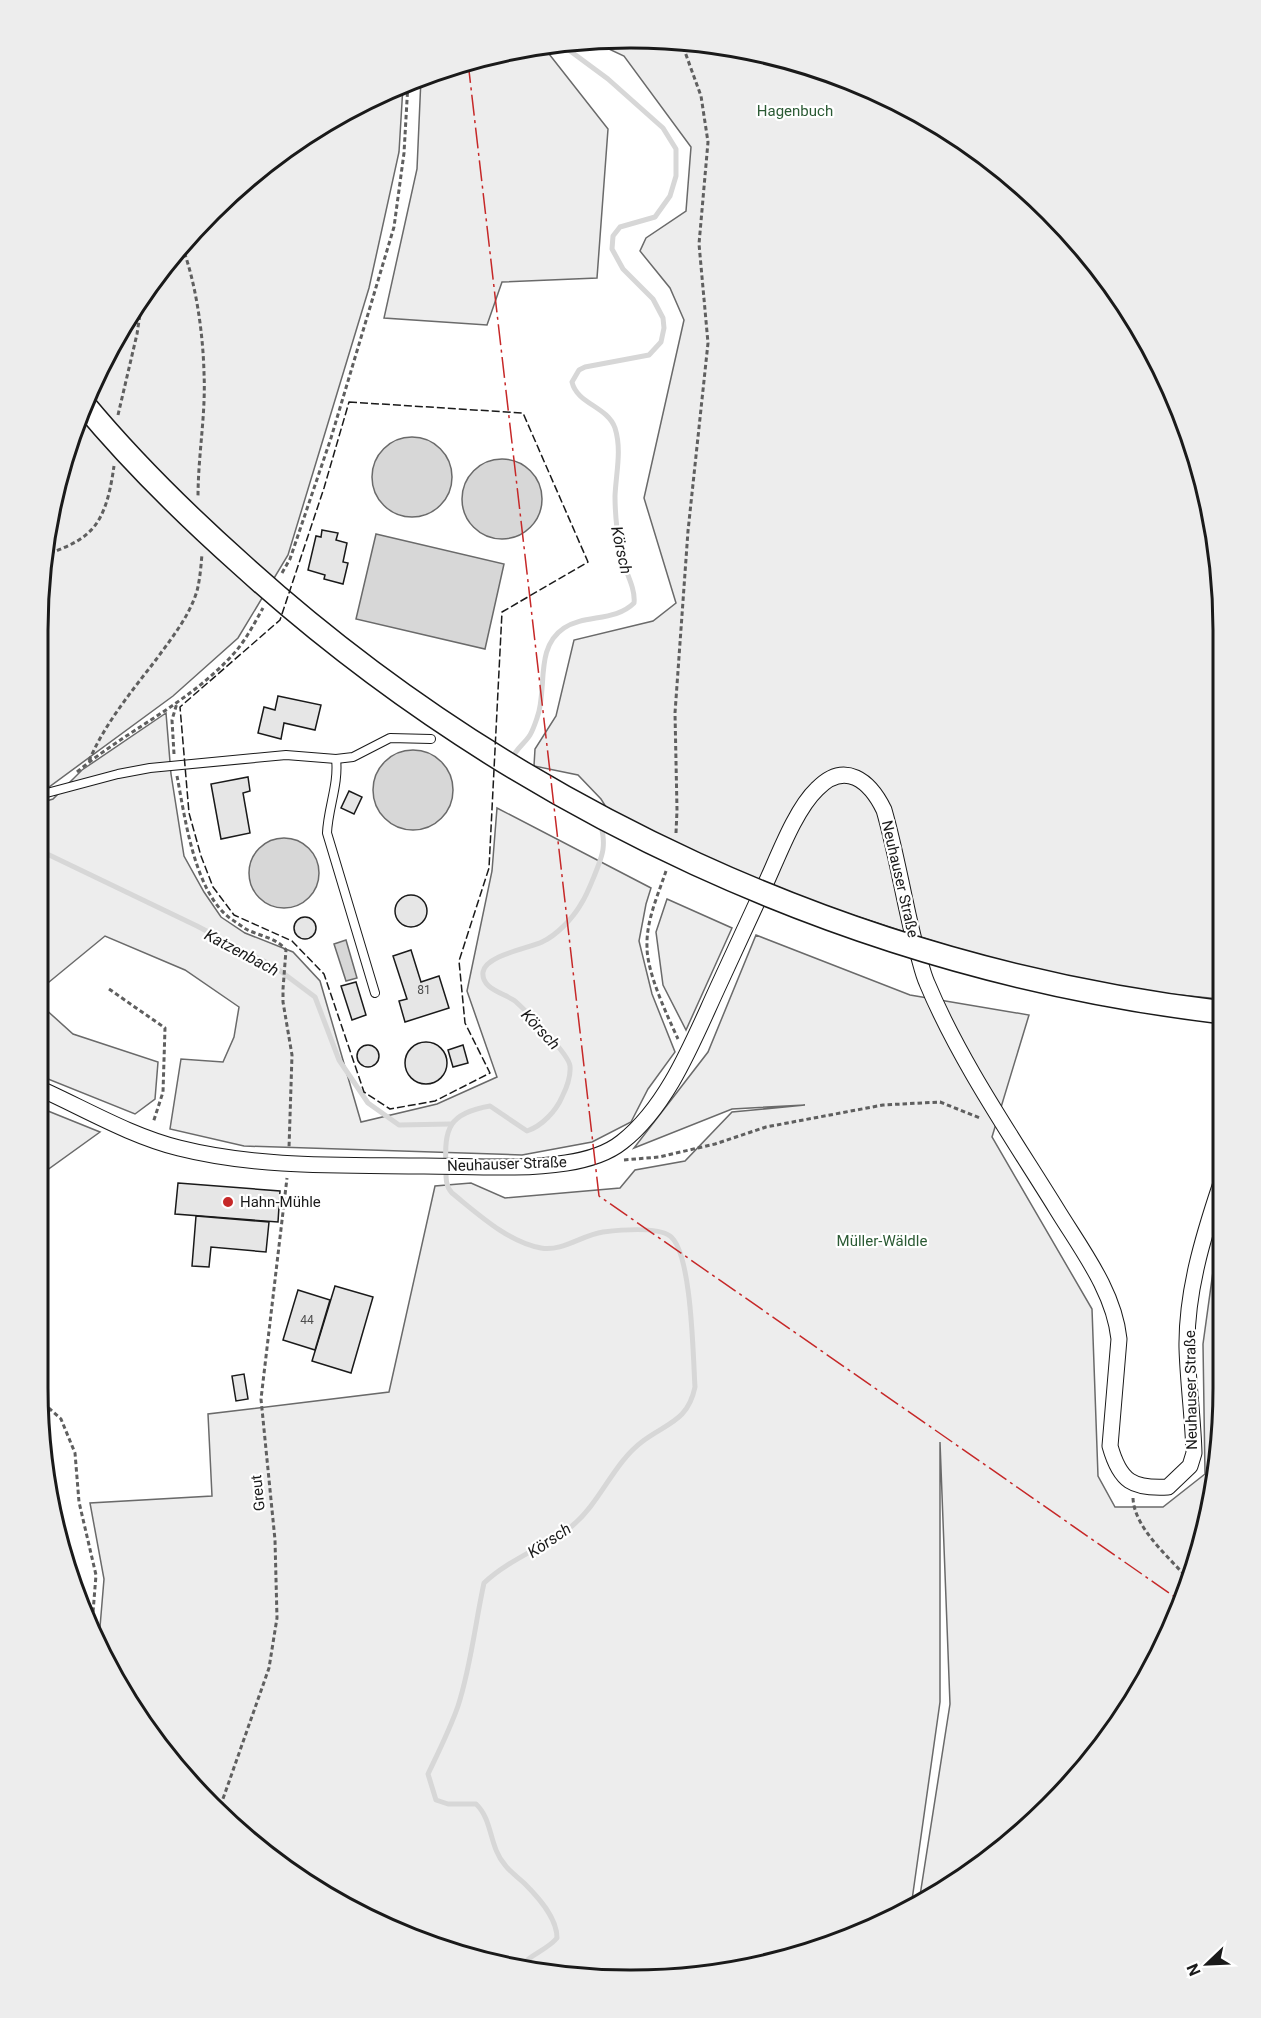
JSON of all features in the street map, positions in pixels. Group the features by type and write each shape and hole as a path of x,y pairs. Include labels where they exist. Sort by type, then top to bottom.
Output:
{"main road":[{"path":"91,411 203,530 324,636 404,696 476,744 553,791 615,825 742,885 871,933 938,954 1013,975 1146,1002 1213,1011"}],"street":[{"name":"Neuhauser Straße","path":"48,1092 149,1139 215,1156 288,1163 543,1166 587,1159 604,1153 621,1143 634,1131 667,1090 686,1056 776,859 803,806 817,788 831,779 847,775 862,780 876,792 884,810 912,933 926,981 970,1067 1076,1240 1110,1301 1119,1339 1110,1446 1114,1461 1122,1474 1134,1485 1147,1488 1168,1487 1190,1466 1194,1453 1187,1346 1199,1258 1213,1210"}],"lane":[{"path":"48,793 118,774 180,764 286,755 336,759 353,757 390,738 431,740"},
{"path":"336,759 337,773 327,834 375,993"}],"path":[{"path":"676,833 675,713 688,531 708,343 699,244 708,141 701,96 685,51"},
{"path":"280,578 290,559 327,449 394,227 404,162 408,92"},
{"path":"48,792 177,703 224,664 238,649 264,606"},
{"path":"177,703 172,726 180,764"},
{"name":"Greut","path":"180,764 189,839 210,893 224,914 246,929 278,943 284,947 287,954 282,988 292,1055 288,1163 261,1399 275,1540 277,1618 269,1668 222,1802"},
{"path":"667,867 652,912 647,948 653,978 686,1056"},
{"path":"109,990 165,1028 163,1092 149,1139"},
{"path":"587,1159 624,1160 659,1157 715,1144 766,1127 883,1105 940,1102 989,1122 1003,1120"},
{"path":"49,1408 62,1419 75,1453 79,1502 96,1575 93,1612"},
{"path":"1134,1485 1133,1502 1138,1518 1161,1550 1183,1573"}],"green space":[{"name":"Hagenbuch","path":"608,49 669,49 744,59 818,79 888,108 954,146 1015,193 1068,246 1115,307 1135,339 1169,408 1193,480 1208,554 1213,630 1213,998 1139,991 998,962 719,872 618,826 601,799 578,775 534,766 535,749 556,716 574,640 653,621 676,603 644,498 684,320 670,288 640,251 646,238 686,211 691,147 624,56"},
{"path":"549,54 608,129 597,278 502,282 487,325 384,318 417,169 421,87 480,68"},
{"path":"402,95 399,152 369,288 288,555 238,638 173,696 49,787 48,630 53,554 59,517 79,443 108,373 126,339 168,276 193,246 246,193 307,146 339,126"},
{"path":"166,713 171,774 184,856 221,917 245,933 293,952 320,981 361,1122 437,1104 497,1077 467,991 492,871 497,808 651,888 639,941 652,994 675,1052 648,1089 631,1122 592,1142 522,1155 244,1146 170,1129 181,1059 223,1062 234,1037 239,1007 185,970 105,936 48,983 48,800 53,799 82,770"},
{"path":"667,899 732,928 686,1030 663,985 656,932"},
{"name":"Müller-Wäldle","path":"756,935 910,995 1029,1015 992,1137 1092,1309 1098,1476 1115,1507 1163,1507 1205,1474 1203,1344 1213,1272 1212,1426 1202,1501 1182,1575 1169,1610 1135,1679 1093,1742 1068,1772 1015,1825 985,1850 920,1893 950,1704 940,1442 940,1702 912,1897 853,1926 818,1939 744,1959 707,1965 669,1969 592,1969 517,1959 443,1939 408,1926 339,1892 276,1850 246,1825 193,1772 146,1711 126,1679 100,1627 104,1579 90,1503 212,1496 208,1414 389,1392 435,1186 471,1183 505,1198 620,1188 635,1170 685,1161 732,1112 805,1105 732,1109 634,1148 708,1052"},
{"path":"48,1012 73,1034 158,1062 155,1099 135,1114 48,1079"},
{"path":"48,1111 100,1132 48,1169"}],"shaded area":[{"path":"412,437 427,440 440,449 449,462 452,477 449,492 440,505 427,514 412,517 397,514 384,505 375,492 372,477 375,462 384,449 397,440"},
{"path":"494,459 510,459 524,465 536,477 542,491 542,507 536,521 524,533 510,539 494,539 480,533 468,521 462,507 462,491 468,477 480,465"},
{"path":"376,534 504,564 485,649 356,619"},
{"path":"413,750 428,753 441,762 450,775 453,790 450,805 441,818 428,827 413,830 398,827 385,818 376,805 373,790 376,775 385,762 398,753"},
{"path":"284,838 303,844 313,854 319,873 313,892 303,902 284,908 265,902 255,892 249,873 255,854 265,844"},
{"path":"346,940 357,978 346,981 334,944"}],"building":[{"path":"322,530 338,533 336,540 347,543 343,562 348,563 343,584 324,579 325,575 308,570 316,536 321,537"},
{"path":"278,696 321,705 315,730 284,723 281,739 258,733 264,707 275,710"},
{"path":"248,777 250,791 243,793 250,833 221,839 211,784"},
{"path":"349,791 362,797 354,814 341,808"},
{"path":"411,895 422,900 427,911 422,922 411,927 400,922 395,911 400,900"},
{"path":"305,917 313,920 316,928 313,936 305,939 297,936 294,928 297,920"},
{"path":"411,950 421,982 439,976 449,1008 405,1022 399,1001 407,999 393,956"},
{"path":"356,982 366,1015 352,1020 341,986"},
{"path":"426,1042 441,1048 447,1063 441,1078 426,1084 411,1078 405,1063 411,1048"},
{"path":"368,1045 376,1048 379,1056 376,1064 368,1067 360,1064 357,1056 360,1048"},
{"path":"463,1045 468,1063 453,1067 448,1050"},
{"name":"Hahn-Mühle","path":"178,1183 280,1191 278,1222 175,1214"},
{"path":"196,1216 269,1222 266,1252 211,1247 209,1267 192,1266"},
{"path":"335,1286 373,1297 351,1373 312,1361"},
{"path":"298,1290 330,1300 315,1350 283,1340"},
{"path":"244,1374 248,1399 236,1401 232,1376"}],"waterway":[{"name":"Körsch","path":"513,757 530,735 535,722 542,695 545,658 555,636 572,624 618,613 634,603 633,590 621,556 617,530 615,496 618,453 615,428 606,415 580,395 572,382 579,370 585,367 649,355 661,342 664,328 663,318 653,299 623,269 612,249 613,236 620,227 655,217 670,196 676,176 676,149 663,128 608,79 571,51"},
{"name":"Körsch","path":"527,1961 557,1938 551,1916 536,1896 500,1858 485,1818 476,1804 448,1804 436,1800 428,1774 458,1706 470,1660 484,1583 504,1567 572,1526 591,1506 623,1460 643,1441 675,1420 687,1407 695,1387 690,1307 683,1262 670,1236 656,1231 619,1230 595,1234 549,1249 517,1240 494,1226 452,1193 446,1181 446,1142 448,1132 458,1118 476,1109 490,1106 527,1131 538,1126 548,1117 556,1108 566,1089 570,1066 568,1060 546,1032 515,1001 489,987 483,978 483,972 492,961 548,939 574,915 587,893 602,854 603,839 599,822"},
{"name":"Katzenbach","path":"48,854 197,926 275,967 315,997 339,1060 368,1103 399,1125 450,1124"}],"fence":[{"path":"349,402 523,413 588,562 502,612 489,868 459,961 465,1023 490,1073 435,1101 390,1109 364,1092 324,974 292,941 234,915 213,887 201,856 189,813 180,707 280,620 324,488 349,402"}],"power":[{"path":"469,71 599,1196 1174,1596"}],"place":[{"name":"Hahn-Mühle","path":"228,1202"}]}
